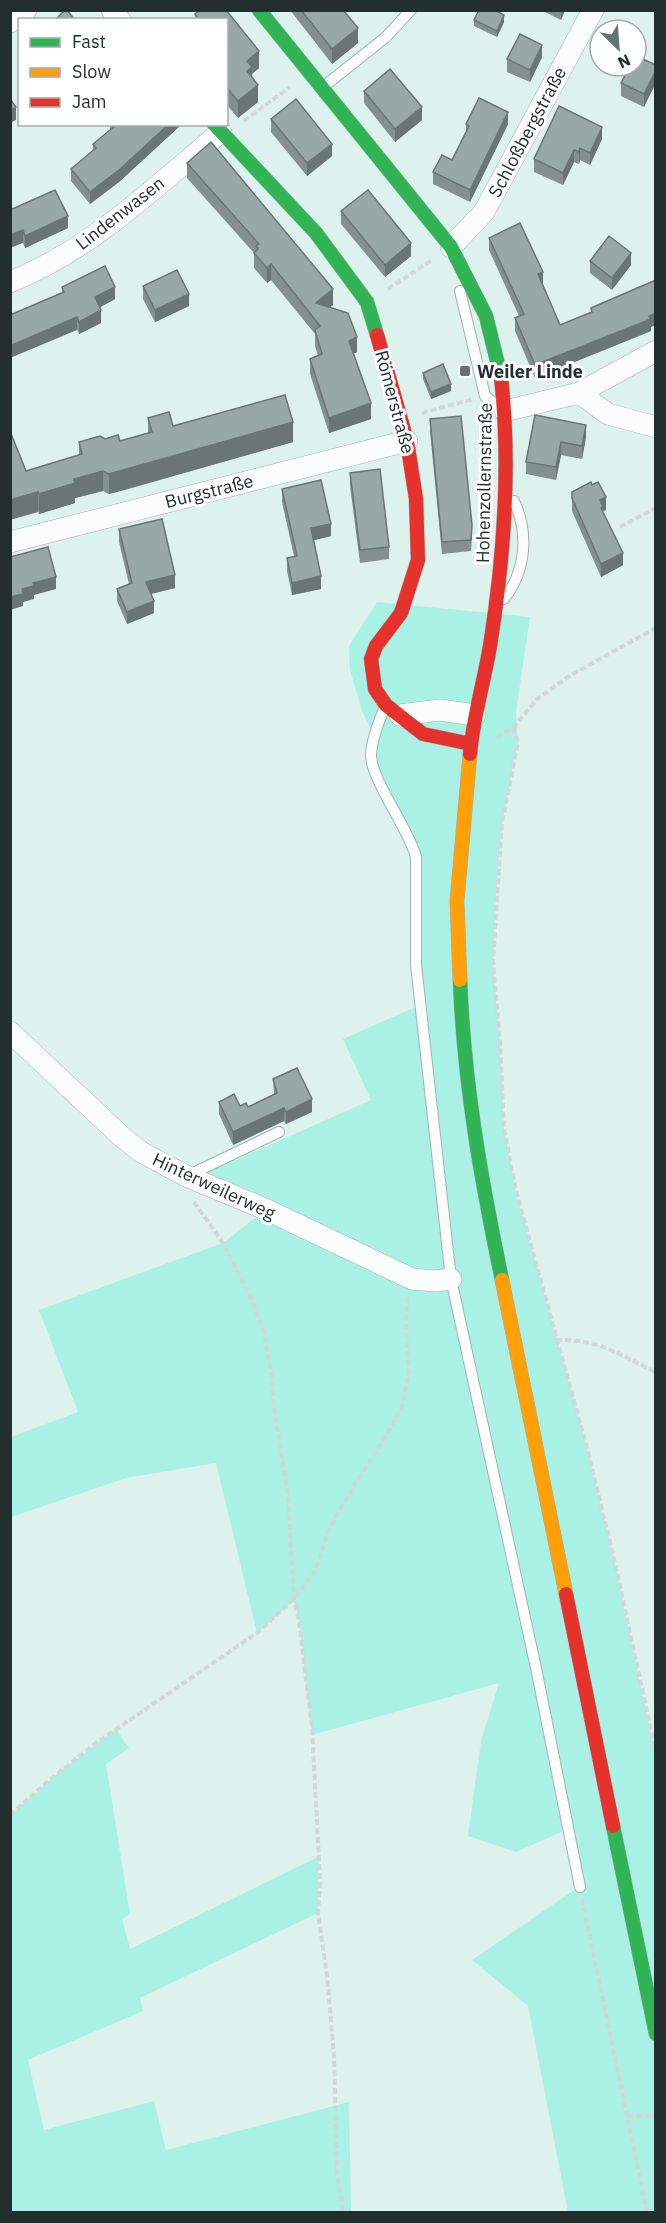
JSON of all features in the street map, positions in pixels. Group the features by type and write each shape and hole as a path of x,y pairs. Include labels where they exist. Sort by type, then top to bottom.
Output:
{"main road":[{"name":"Hohenzollernstraße","path":"259,10 451,247 486,316 501,376 505,411 503,539 496,609 471,740 457,901 462,1036 473,1132 656,2034"},
{"name":"Römerstraße","path":"218,128 316,233 367,302 407,441 416,499 418,561 400,613 376,646 371,659 375,689 393,710 423,734 471,740"}],"street":[{"path":"10,22 26,10"},
{"name":"Schloßbergstraße","path":"451,247 484,212 592,10"},
{"name":"Lindenwasen","path":"10,282 41,270 98,235 218,128"},
{"path":"505,411 579,393 656,351"},
{"path":"579,393 608,414 656,427"},
{"name":"Burgstraße","path":"10,542 407,441"},
{"path":"393,710 440,710 475,715"},
{"name":"Hinterweilerweg","path":"10,1032 141,1152 186,1176 265,1209 412,1280 451,1279"}],"lane":[{"path":"322,87 385,38 411,10"},
{"path":"451,247 485,396 505,411"},
{"path":"496,609 513,588 521,563 524,536 519,512 505,484"},
{"path":"393,710 374,735 371,758 378,778 412,842 416,857 416,965 451,1279 536,1668 580,1887"},
{"path":"186,1176 279,1132"}],"path":[{"path":"228,125 249,119 309,70"},
{"path":"367,302 451,247"},
{"path":"401,418 485,396"},
{"path":"620,527 656,508"},
{"path":"471,740 499,738 513,728 537,699 571,675 656,628"},
{"path":"513,728 518,742 502,823 493,962 504,1129 516,1191 588,1448 656,1754"},
{"path":"191,1198 224,1243 251,1298 264,1332 288,1496 294,1599 299,1621 312,1727 320,1880 318,1913 327,1975 334,2056 337,2173 343,2212"},
{"path":"10,1815 96,1743 257,1633 294,1599 316,1570 329,1529 402,1406 409,1371 406,1301 412,1280"},
{"path":"556,1340 597,1343 656,1372"},
{"path":"580,1887 647,2212"},
{"path":"627,2116 656,2116"}],"green space":[{"path":"377,602 530,617 516,712 518,742 502,823 496,893 493,962 504,1129 516,1191 587,1448 615,1563 655,1754 655,2212 568,2212 528,2006 472,1960 580,1886 568,1829 516,1852 468,1836 481,1741 499,1683 312,1735 299,1621 294,1600 257,1633 216,1463 126,1478 11,1517 11,1437 78,1412 39,1310 223,1243 265,1210 193,1179 371,1100 343,1039 420,1005 416,857 378,778 374,735 362,711 350,670 349,646"},
{"path":"116,1729 129,1748 106,1764 130,1914 122,1919 130,1949 318,1857 318,1913 140,1998 143,2011 28,2060 44,2130 154,2101 166,2150 349,2102 351,2212 11,2212 11,1815 52,1778"}],"building":[{"path":"67,10 73,18 57,18"},
{"path":"199,10 226,10 259,51 247,61 252,67 247,71 258,85 238,101 228,89 228,18 198,18 195,14"},
{"path":"301,10 343,10 358,28 332,49"},
{"path":"479,10 495,10 504,15 497,31 474,20"},
{"path":"520,34 542,45 530,70 507,59"},
{"path":"648,61 656,65 656,70 644,94 621,83 624,78 648,78"},
{"path":"390,69 422,107 395,129 364,91"},
{"path":"479,98 508,112 470,190 433,172 442,155 452,160 469,126 466,124"},
{"path":"10,99 16,107 10,111"},
{"path":"296,99 332,144 307,163 271,119"},
{"path":"559,106 602,127 590,153 580,148 579,152 574,150 563,173 534,159"},
{"path":"115,126 167,126 119,170 90,192 71,169 96,148 93,144"},
{"path":"211,142 333,289 316,303 348,313 357,337 349,341 371,403 329,418 310,359 322,354 315,330 320,326 271,264 267,268 254,253 259,244 187,163"},
{"path":"55,190 68,216 25,236 23,230 10,235 10,210"},
{"path":"368,190 411,243 385,265 341,211"},
{"path":"520,223 543,272 538,274 560,325 592,312 591,308 656,280 656,313 649,316 651,319 535,365 515,318 524,314 489,238"},
{"path":"609,236 631,253 612,278 590,261"},
{"path":"105,266 115,287 95,297 101,310 79,322 77,317 10,346 10,315 64,292 62,287"},
{"path":"177,270 189,294 155,310 143,286"},
{"path":"443,364 451,384 431,392 423,373"},
{"path":"285,395 293,422 109,474 103,471 74,479 75,483 10,500 10,431 26,471 82,454 79,442 100,436 105,439 118,435 120,441 152,432 148,418 169,412 173,426"},
{"path":"535,415 586,425 582,446 561,442 556,467 526,462"},
{"path":"461,416 472,525 471,540 442,542 430,419"},
{"path":"380,469 389,547 360,550 350,473"},
{"path":"321,480 331,524 311,528 321,576 292,583 287,558 297,556 282,489"},
{"path":"591,482 592,485 598,482 606,497 600,500 603,507 601,508 623,553 601,564 572,498 572,492"},
{"path":"162,519 175,575 146,582 154,601 127,612 117,589 132,583 119,529"},
{"path":"48,547 56,577 33,583 34,586 22,589 23,594 10,597 10,557"},
{"path":"297,1068 312,1099 286,1112 284,1108 233,1132 219,1102 234,1094 240,1106 246,1103 248,1107 277,1093 273,1079"}],"traffic: fast":[{"path":"259,10 451,247 486,316 501,377"},
{"path":"216,126 316,233 367,302 377,335"},
{"path":"460,980 465,1057 475,1131 502,1280"},
{"path":"613,1826 656,2034"}],"traffic: slow":[{"path":"460,980 457,901 470,754"},
{"path":"502,1280 566,1594"}],"traffic: jam":[{"path":"377,335 407,441 416,499 418,560 401,613 376,646 371,659 375,689 386,705 423,734 471,744"},
{"path":"470,754 490,646 505,512 505,444 501,377"},
{"path":"566,1594 613,1826"}],"place":[{"name":"Weiler Linde","path":"465,371"}]}
